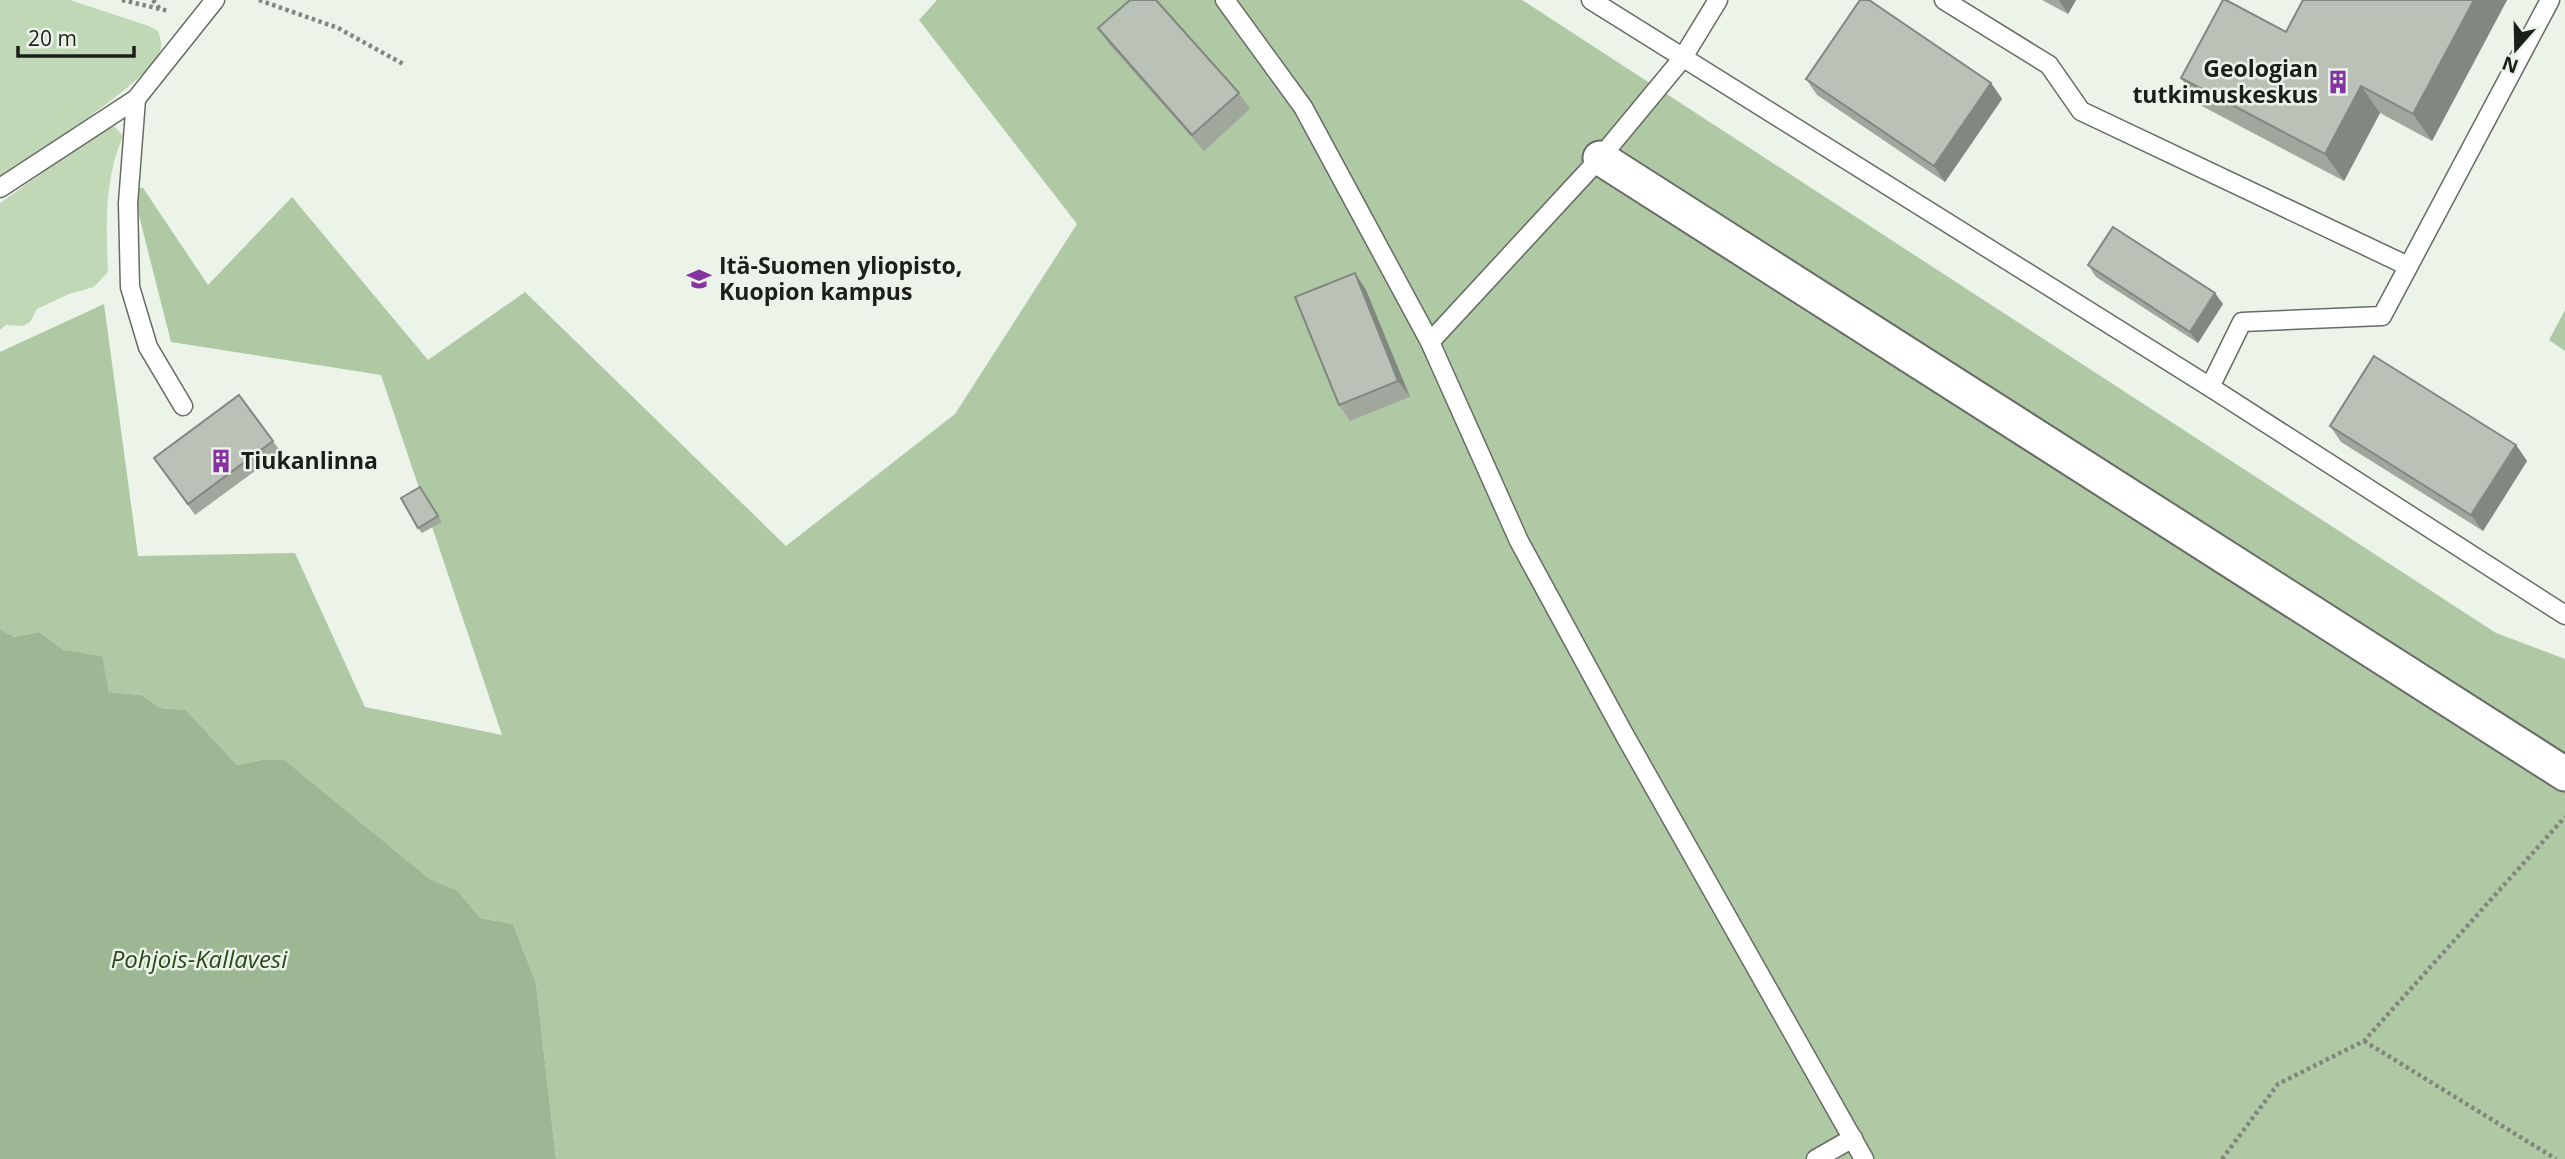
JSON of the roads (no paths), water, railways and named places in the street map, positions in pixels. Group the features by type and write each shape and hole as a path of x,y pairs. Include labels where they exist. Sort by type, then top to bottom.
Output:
{"street":[{"path":"1600,158 2565,774"}],"lane":[{"path":"0,188 136,99 215,0"},
{"path":"1225,0 1303,107 1430,342 1519,541 1624,734 1864,1159"},
{"path":"1591,0 2210,387 2565,615"},
{"path":"1430,342 1600,158 1682,59 1718,0"},
{"path":"1944,0 2049,65 2081,111 2408,266"},
{"path":"2210,387 2242,322 2382,316 2550,0"},
{"path":"136,99 128,203 130,287 148,347 183,406"},
{"path":"1816,1159 1853,1138"}],"water":[{"name":"Pohjois-Kallavesi","path":"0,629 14,637 39,632 64,650 102,656 109,692 141,695 160,708 186,710 237,765 261,760 284,760 428,878 458,891 480,918 513,924 536,983 556,1159 0,1159"}],"place":[{"name":"Geologian tutkimuskeskus","path":"2338,82"},
{"name":"Itä-Suomen yliopisto, Kuopion kampus","path":"699,279"},
{"name":"Tiukanlinna","path":"221,461"}]}
